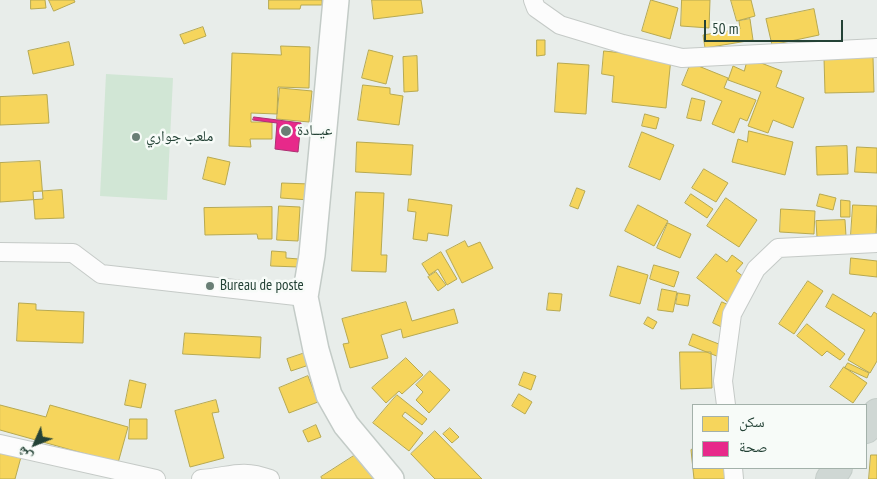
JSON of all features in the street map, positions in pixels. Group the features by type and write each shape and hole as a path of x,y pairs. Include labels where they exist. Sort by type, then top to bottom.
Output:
{"main road":[{"path":"867,428 877,413"}],"street":[{"path":"336,0 313,245 305,297 316,350 329,395 346,425 392,479"},
{"path":"533,0 536,8 560,25 623,44 682,58 877,48"},
{"path":"726,404 723,381 732,314 756,269 778,248 877,243"},
{"path":"0,252 73,253 101,274 305,297"},
{"path":"0,444 156,479"},
{"path":"201,479 256,474 270,479"}],"green space":[{"name":"ملعب جواري","path":"106,74 173,78 167,200 100,196"}],"building: سكن":[{"path":"31,0 45,0 46,8 31,9"},
{"path":"49,0 74,0 75,2 54,11"},
{"path":"269,0 322,0 322,5 301,5 300,9 269,9"},
{"path":"372,0 421,0 423,13 374,19"},
{"path":"651,0 678,8 670,39 642,31"},
{"path":"682,0 710,0 709,28 681,26"},
{"path":"731,0 751,0 755,16 737,21"},
{"path":"814,9 819,35 772,45 766,19"},
{"path":"750,19 753,40 705,48 703,35 740,29 739,21"},
{"path":"203,27 206,36 184,44 180,35"},
{"path":"537,40 545,40 545,55 537,56"},
{"path":"69,42 74,65 33,74 28,51"},
{"path":"281,46 310,47 309,88 278,87 277,114 251,113 251,122 272,122 272,139 250,139 251,147 229,146 232,53 281,55"},
{"path":"369,50 393,56 386,84 362,78"},
{"path":"604,51 671,58 666,108 612,102 614,76 602,74"},
{"path":"417,56 418,91 404,92 403,57"},
{"path":"873,57 874,92 825,93 824,58"},
{"path":"748,58 782,71 776,87 804,98 793,128 773,120 768,133 748,126 761,92 728,80 733,66 744,71"},
{"path":"558,63 589,65 586,114 555,112"},
{"path":"691,63 728,78 724,88 756,100 747,121 740,118 734,133 712,124 722,101 682,85"},
{"path":"363,85 390,88 390,94 403,96 399,125 358,120"},
{"path":"280,88 312,91 309,122 277,119"},
{"path":"47,95 49,123 0,125 0,97"},
{"path":"692,98 705,101 701,121 687,118"},
{"path":"645,114 659,118 656,129 642,126"},
{"path":"749,131 793,142 785,175 732,162 738,139 747,142"},
{"path":"642,132 674,145 660,180 629,167"},
{"path":"357,142 413,145 411,175 356,172"},
{"path":"847,146 848,174 817,175 816,147"},
{"path":"857,147 877,148 877,173 855,172"},
{"path":"208,157 230,162 225,185 203,179"},
{"path":"40,161 43,199 0,202 0,163"},
{"path":"704,169 728,183 716,202 692,188"},
{"path":"282,183 310,184 309,200 281,198"},
{"path":"577,188 585,191 578,209 570,206"},
{"path":"62,190 64,218 35,219 33,192"},
{"path":"356,192 384,193 381,255 387,255 386,272 352,271"},
{"path":"691,194 713,209 707,218 685,203"},
{"path":"820,194 836,198 833,210 817,206"},
{"path":"726,198 757,220 739,247 707,226"},
{"path":"409,199 452,205 448,236 428,233 427,241 413,239 416,212 408,211"},
{"path":"841,200 850,201 850,217 841,217"},
{"path":"638,205 668,221 654,246 625,231"},
{"path":"853,205 877,206 876,237 851,235"},
{"path":"279,206 300,207 298,241 277,240"},
{"path":"272,207 272,239 258,239 257,234 205,235 204,208"},
{"path":"781,209 815,211 814,234 780,232"},
{"path":"845,220 846,236 817,237 816,221"},
{"path":"668,223 691,234 680,258 657,248"},
{"path":"465,241 468,247 480,242 493,268 462,283 446,251"},
{"path":"272,251 286,252 286,258 299,259 299,267 271,266"},
{"path":"441,252 457,279 447,285 438,269 429,275 422,264"},
{"path":"716,254 727,262 732,255 743,263 736,271 748,280 730,304 697,278"},
{"path":"851,258 877,261 877,277 850,274"},
{"path":"654,265 679,272 674,287 650,279"},
{"path":"618,266 648,275 640,304 610,296"},
{"path":"436,272 446,285 438,291 428,277"},
{"path":"808,281 823,291 794,334 779,324"},
{"path":"662,289 677,292 673,312 658,310"},
{"path":"549,293 562,294 560,311 547,310"},
{"path":"678,293 690,295 688,306 676,304"},
{"path":"833,294 871,317 874,312 877,314 877,361 870,373 848,360 865,330 826,307"},
{"path":"406,302 412,321 454,309 458,323 403,338 401,329 381,335 388,358 350,368 343,344 349,343 342,319"},
{"path":"722,302 740,310 730,331 713,323"},
{"path":"19,303 36,304 36,310 84,312 83,343 17,341"},
{"path":"648,317 657,322 653,329 644,324"},
{"path":"807,324 845,354 840,360 827,351 822,356 797,336"},
{"path":"185,333 261,337 260,358 183,354"},
{"path":"693,334 724,346 719,357 689,345"},
{"path":"680,352 711,352 712,388 681,389"},
{"path":"305,353 309,365 291,371 287,359"},
{"path":"406,358 423,375 402,394 399,391 386,403 372,388"},
{"path":"848,363 869,373 867,378 845,368"},
{"path":"844,367 867,383 853,403 830,387"},
{"path":"430,371 450,390 429,413 416,400 423,392 416,385"},
{"path":"524,372 536,376 531,390 519,385"},
{"path":"308,376 318,402 289,413 279,388"},
{"path":"130,380 146,384 141,408 125,405"},
{"path":"519,394 532,402 525,414 512,406"},
{"path":"397,395 427,419 422,425 405,412 402,416 423,433 409,451 373,423"},
{"path":"216,400 219,412 212,413 224,458 190,467 175,411"},
{"path":"0,405 46,417 50,405 128,427 118,463 0,430"},
{"path":"130,419 147,419 147,439 129,439"},
{"path":"316,425 321,437 308,442 303,431"},
{"path":"450,428 459,437 452,443 443,434"},
{"path":"435,431 482,479 435,479 411,454"},
{"path":"0,452 21,457 15,479 0,479"},
{"path":"360,452 376,479 322,479 321,477"},
{"path":"871,455 877,455 877,479 869,479"},
{"path":"693,469 725,469 726,479 694,479"}],"building: صحة":[{"path":"254,117 301,123 298,152 275,149 277,123 253,120"}],"place":[{"name":"عيــادة","path":"286,131"},
{"name":"ملعب جواري","path":"136,137"},
{"name":"Bureau de poste","path":"210,286"}]}
